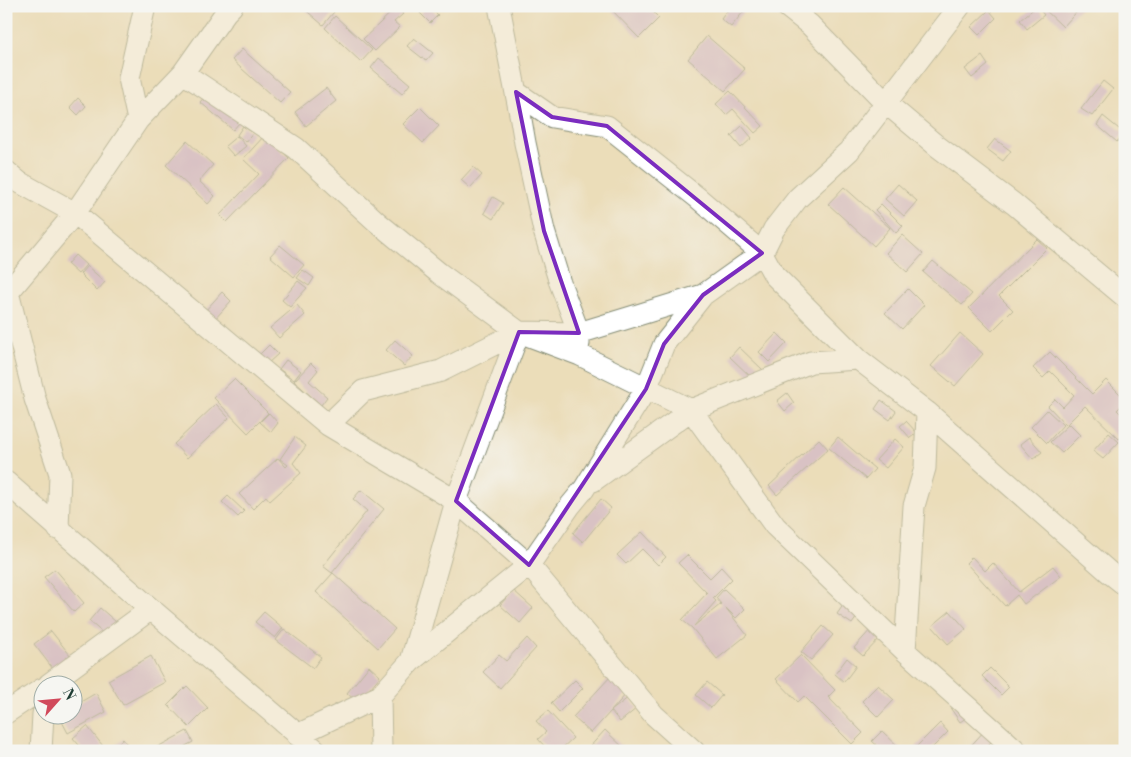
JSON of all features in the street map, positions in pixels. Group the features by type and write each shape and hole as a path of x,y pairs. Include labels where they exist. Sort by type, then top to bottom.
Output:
{"street":[{"path":"138,120 128,78 145,6"},
{"path":"58,529 60,474 35,399 7,293 75,213 138,120 183,73 232,6"},
{"path":"499,6 544,231 560,283 579,333 580,355"},
{"path":"786,6 810,25 886,103 937,146 1014,204 1125,297"},
{"path":"6,482 305,745 380,696 411,661 529,565 584,488 646,389 664,344 703,295 762,253 774,229 798,198 849,151 960,6"},
{"path":"183,73 296,148 377,222 426,262 519,332 580,355 691,410 775,526 905,651 1017,751"},
{"path":"516,92 552,117 607,126 698,198 762,253 774,275 858,359 927,412 1125,585"},
{"path":"6,171 19,182 75,213 328,424 456,501 529,565 654,715 694,751"},
{"path":"328,424 363,391 441,371 519,332 579,333 703,295"},
{"path":"411,661 456,501 519,332"},
{"path":"584,488 691,410 812,362 858,359"},
{"path":"905,651 914,506 925,468 927,412"},
{"path":"63,674 151,609"},
{"path":"6,713 32,696"},
{"path":"380,696 381,751"},
{"path":"41,751 42,724"}],"highlighted area":[{"path":"516,92 552,117 607,126 762,253 703,295 664,344 646,389 529,565 456,501 519,332 579,333 544,231"}],"building":[{"path":"301,6 339,6 323,25"},
{"path":"427,6 438,15 430,23 420,13"},
{"path":"608,6 647,6 659,18 639,38"},
{"path":"731,6 748,6 731,27 721,19"},
{"path":"1037,6 1044,15 1027,29 1020,20"},
{"path":"1041,6 1082,6 1063,27"},
{"path":"397,7 403,14 394,22 400,27 375,51 363,39"},
{"path":"989,10 996,18 979,35 971,27"},
{"path":"335,16 372,50 361,62 325,28"},
{"path":"707,36 745,69 725,91 688,59"},
{"path":"414,38 433,53 426,61 407,46"},
{"path":"242,49 290,92 280,103 232,60"},
{"path":"982,56 988,65 972,78 965,69"},
{"path":"379,58 410,84 402,94 371,68"},
{"path":"1103,81 1113,89 1092,116 1081,109"},
{"path":"326,88 336,101 306,126 295,112"},
{"path":"730,91 763,126 755,133 733,109 726,115 716,104"},
{"path":"207,94 240,122 233,130 200,102"},
{"path":"78,98 86,106 78,115 70,107"},
{"path":"420,107 439,126 423,143 403,124"},
{"path":"1103,116 1124,133 1117,142 1097,125"},
{"path":"243,126 253,133 246,142 237,135"},
{"path":"742,126 752,138 741,148 731,136"},
{"path":"265,135 289,158 227,222 220,215 259,174 243,159"},
{"path":"237,136 246,146 234,156 225,146"},
{"path":"995,139 1011,151 1003,161 987,149"},
{"path":"187,141 213,165 199,181 215,196 208,204 166,165"},
{"path":"473,167 482,175 470,188 461,180"},
{"path":"898,184 917,201 904,216 885,199"},
{"path":"844,187 890,228 874,246 828,204"},
{"path":"493,197 503,203 493,219 484,213"},
{"path":"881,204 903,226 896,233 875,210"},
{"path":"902,235 923,254 907,272 886,253"},
{"path":"1037,239 1047,248 999,296 1013,310 992,331 969,308"},
{"path":"280,245 304,265 294,277 270,256"},
{"path":"75,255 86,265 78,274 67,264"},
{"path":"933,261 972,294 962,305 923,272"},
{"path":"87,266 105,282 97,291 80,274"},
{"path":"303,270 314,278 309,286 297,278"},
{"path":"298,281 307,288 290,307 282,300"},
{"path":"908,289 924,305 902,329 885,313"},
{"path":"222,292 231,301 215,319 205,311"},
{"path":"297,305 305,315 279,338 270,328"},
{"path":"777,333 787,343 769,362 759,352"},
{"path":"960,333 983,354 955,386 931,366"},
{"path":"395,340 413,356 404,366 386,350"},
{"path":"269,345 278,354 267,364 259,355"},
{"path":"739,347 763,370 753,379 730,357"},
{"path":"1050,352 1092,394 1106,380 1125,399 1125,402 1117,410 1125,418 1125,434 1119,439 1085,406 1066,425 1048,406 1055,399 1063,407 1074,395 1050,371 1043,378 1033,368"},
{"path":"286,360 301,371 294,380 279,369"},
{"path":"311,363 318,370 309,381 327,397 321,405 294,381"},
{"path":"234,379 268,413 248,433 214,398"},
{"path":"787,393 794,403 785,411 777,401"},
{"path":"881,400 896,411 890,420 875,409"},
{"path":"216,404 229,418 187,458 174,444"},
{"path":"1047,410 1063,425 1047,443 1031,427"},
{"path":"269,413 278,423 271,432 260,422"},
{"path":"906,421 917,433 910,438 900,426"},
{"path":"1069,424 1080,435 1062,453 1050,442"},
{"path":"1109,433 1119,442 1103,459 1093,451"},
{"path":"295,437 306,446 293,463 301,473 270,501 266,496 253,509 239,494 278,458 286,467 288,465 280,459"},
{"path":"838,437 875,469 866,479 829,448"},
{"path":"1029,437 1042,452 1033,459 1020,444"},
{"path":"819,439 828,449 777,495 769,486"},
{"path":"895,439 904,447 886,468 876,460"},
{"path":"361,490 384,509 332,573 323,566 367,511 353,499"},
{"path":"228,496 244,511 238,517 222,502"},
{"path":"601,499 611,508 583,542 573,533"},
{"path":"642,532 666,557 658,565 642,549 626,564 617,555"},
{"path":"687,555 710,578 721,567 732,579 713,598 716,601 694,626 721,604 716,598 724,589 745,609 736,618 725,607 747,635 717,659 692,628 682,620 707,593 678,563"},
{"path":"972,557 985,571 993,563 1019,592 1053,566 1061,576 1024,604 1017,595 1005,606 966,563"},
{"path":"55,569 84,603 74,612 44,577"},
{"path":"333,573 395,629 378,648 316,592"},
{"path":"513,590 533,608 520,623 500,605"},
{"path":"844,604 859,614 852,624 837,614"},
{"path":"100,608 116,622 105,635 89,621"},
{"path":"950,611 966,629 948,644 932,626"},
{"path":"264,612 283,628 275,638 255,622"},
{"path":"823,626 833,635 811,660 801,652"},
{"path":"872,628 881,637 863,656 854,648"},
{"path":"284,629 321,657 313,668 276,640"},
{"path":"51,631 70,655 53,669 34,644"},
{"path":"527,638 536,648 500,688 483,672 499,655 506,661"},
{"path":"801,655 835,690 828,697 863,733 852,744 804,696 798,702 776,679"},
{"path":"151,656 165,682 123,705 108,680"},
{"path":"847,658 856,666 844,682 835,674"},
{"path":"369,666 380,676 358,703 347,693"},
{"path":"990,668 1009,687 1001,695 982,676"},
{"path":"611,676 628,692 591,733 573,717"},
{"path":"575,680 583,688 559,712 551,703"},
{"path":"707,682 722,695 711,708 696,695"},
{"path":"878,685 894,700 878,717 862,701"},
{"path":"187,686 208,708 189,727 168,705"},
{"path":"96,693 106,712 68,733 63,724 82,724 82,701"},
{"path":"629,697 637,708 620,722 611,711"},
{"path":"960,703 969,716 960,722 951,709"},
{"path":"548,711 573,738 559,751 549,751 538,739 546,732 536,721"},
{"path":"940,723 948,732 929,751 912,751"},
{"path":"87,726 107,751 84,751 73,738"},
{"path":"986,729 995,738 982,751 966,751"},
{"path":"605,730 627,751 586,751"},
{"path":"187,731 193,742 176,751 150,751"},
{"path":"882,731 903,751 883,751 872,741"},
{"path":"123,739 132,751 109,751"}]}
